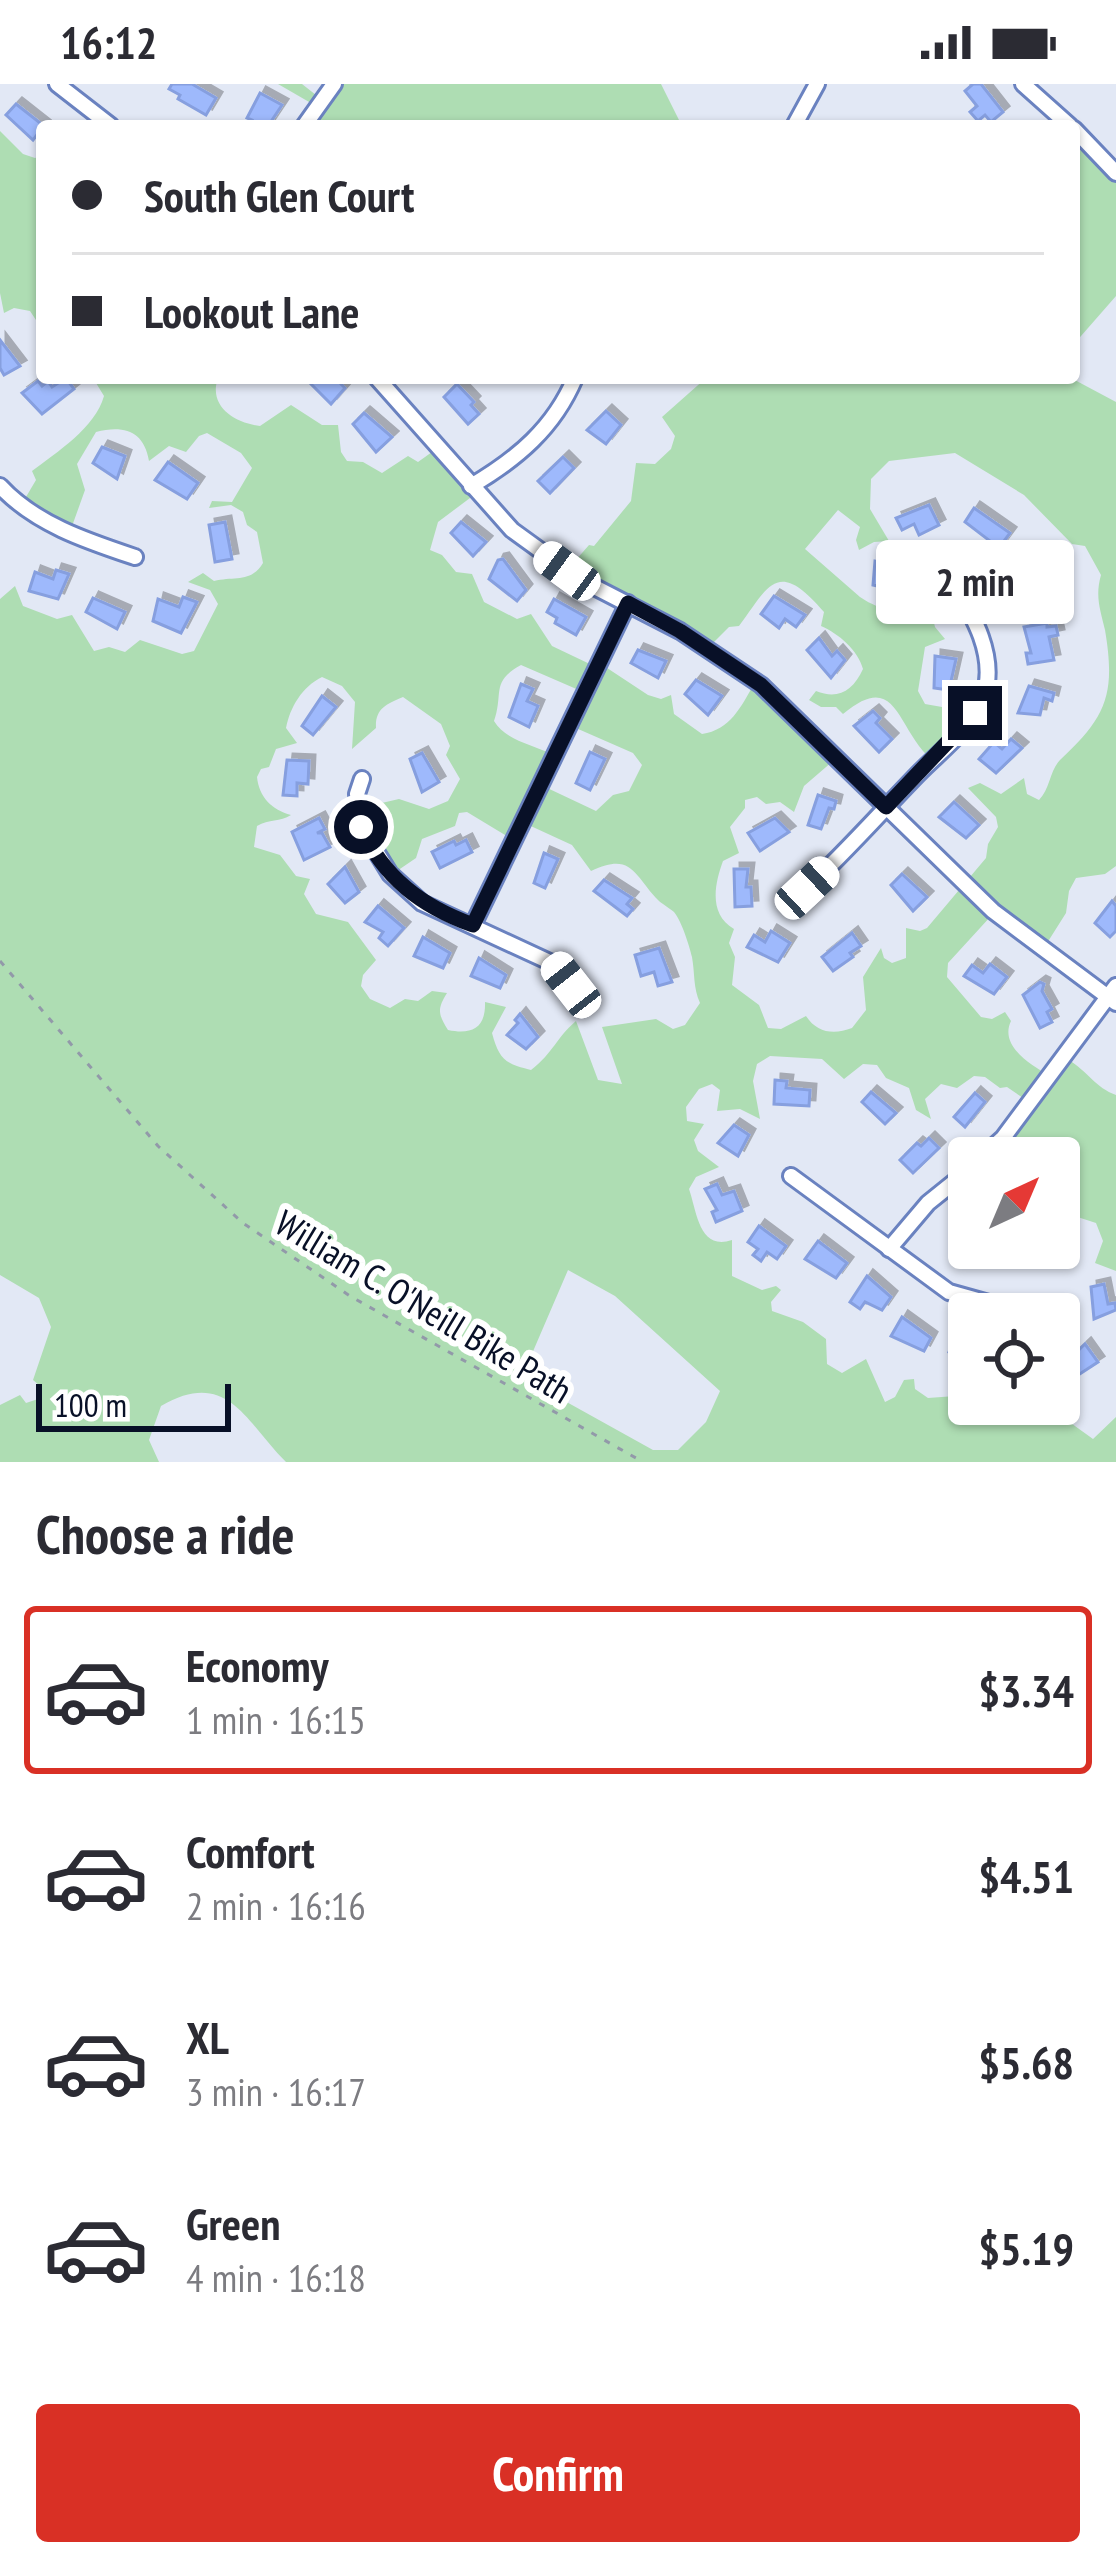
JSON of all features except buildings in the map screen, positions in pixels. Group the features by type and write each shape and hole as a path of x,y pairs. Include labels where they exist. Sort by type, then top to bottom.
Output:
{"street":[{"path":"57,84 103,120"},
{"path":"308,120 334,84"},
{"path":"797,120 817,84"},
{"path":"1023,84 1063,120"},
{"path":"1080,136 1116,172"},
{"path":"382,384 520,537 581,580 680,631 761,685 993,911 1114,995 1004,1137"},
{"path":"471,486 526,448 549,424 572,384"},
{"path":"0,486 23,507 64,530 135,557"},
{"path":"807,888 955,737 984,696 987,670 982,638 975,617 953,583"},
{"path":"473,925 628,603"},
{"path":"362,779 358,816 381,863 422,903 554,964 571,985"},
{"path":"791,1176 953,1293"},
{"path":"889,1250 928,1203 948,1187"}],"path":[{"name":"William C. O'Neill Bike Path","path":"0,961 158,1146 243,1223 350,1296 644,1462"}],"green space":[{"path":"278,84 302,84 321,99 334,84 661,84 679,120 308,120 316,106"},
{"path":"0,131 23,154 36,158 36,320 30,311 14,308 4,313"},
{"path":"1089,140 1116,168 1116,296 1080,337 1080,151"},
{"path":"1080,383 1116,402 1116,866 1105,874 1076,878 1066,913 1042,951 991,916 948,963 947,977 981,1017 992,1019 1005,1012 1011,1021 1009,1039 1034,1066 1050,1076 1069,1060 1116,1095 1116,1271 1095,1263 1103,1241 1096,1223 1080,1218 1080,1137 999,1137 1029,1102 985,1077 974,1076 957,1088 941,1084 925,1099 931,1119 916,1110 909,1088 886,1078 877,1065 863,1064 844,1079 822,1059 770,1056 757,1064 753,1081 760,1119 740,1109 717,1111 720,1090 712,1084 699,1089 686,1107 687,1121 704,1124 694,1140 698,1151 719,1167 696,1177 689,1189 701,1227 712,1240 732,1240 732,1276 762,1290 776,1286 781,1290 771,1302 772,1311 803,1322 826,1339 827,1364 842,1373 866,1359 885,1402 895,1397 904,1380 914,1379 915,1389 928,1398 948,1397 948,1425 1074,1425 1093,1439 1116,1417 1116,1462 286,1462 234,1405 203,1393 161,1406 149,1440 159,1462 0,1462 0,1405 20,1395 26,1403 41,1398 40,1386 33,1380 51,1327 39,1298 0,1275 0,599 15,586 23,606 57,619 72,615 94,651 109,647 125,652 140,640 182,654 194,651 218,604 210,590 188,582 203,573 214,581 248,576 263,563 257,532 247,525 243,512 231,505 209,508 212,501 232,502 252,468 241,453 207,433 186,452 169,446 149,461 143,443 131,433 96,432 77,464 85,490 71,529 23,502 36,480 32,471 92,419 104,396 97,384 217,384 220,405 241,421 260,426 291,405 322,425 338,425 341,452 347,461 363,462 382,473 408,456 418,462 439,447 478,492 438,522 430,550 442,555 456,572 472,574 484,602 517,619 531,614 552,646 594,666 601,664 648,695 661,699 671,695 674,714 702,734 727,722 754,684 833,761 804,786 794,812 780,802 766,804 757,797 745,800 745,808 730,827 739,853 723,861 716,899 720,916 734,929 729,943 735,957 732,985 759,1005 768,1028 781,1029 806,1016 815,1026 832,1032 852,1028 866,1010 863,977 881,948 892,963 906,958 906,928 927,928 986,858 998,827 996,817 968,788 980,783 1001,794 1024,778 1027,794 1039,800 1057,764 1097,717 1108,688 1108,652 1099,602 1101,575 1085,546 1072,544 1024,495 955,453 889,461 871,479 870,509 889,541 859,550 860,527 838,510 805,549 874,605 895,608 939,574 957,596 932,614 945,639 925,647 918,691 925,704 942,707 966,723 932,760 886,700 861,701 843,714 836,707 821,707 809,700 816,691 844,692 863,669 847,643 821,626 824,612 795,585 775,583 739,626 729,627 710,646 569,568 631,501 636,463 655,464 671,449 675,436 662,417 699,384","holes":["521,665 581,691 569,725 633,753 642,765 629,791 613,795 596,811 543,786 552,754 512,737 494,721 505,677","322,677 342,686 355,702 352,749 376,728 383,708 403,697 441,724 450,746 446,755 460,779 448,801 429,809 399,799 360,808 368,840 394,873 416,858 422,839 455,826 459,813 467,812 510,838 522,822 572,845 591,871 624,865 674,912 691,952 700,1003 685,1025 673,1029 656,1019 602,1027 622,1084 598,1080 576,1021 531,1070 509,1063 497,1049 492,1033 506,1007 485,1002 480,1024 457,1031 448,1030 441,1015 447,993 432,991 418,1001 405,999 390,1008 370,999 361,986 363,975 376,960 348,922 316,914 304,894 310,879 296,876 280,855 254,847 257,826 291,815 268,802 257,777 269,767 276,749 297,743 286,728 298,698","568,1270 615,1296 720,1391 706,1422 678,1450 653,1450 527,1380 531,1356"]}],"route":[{"path":"361,827 381,863 422,903 473,925 628,603 761,685 886,807 975,713"}]}
